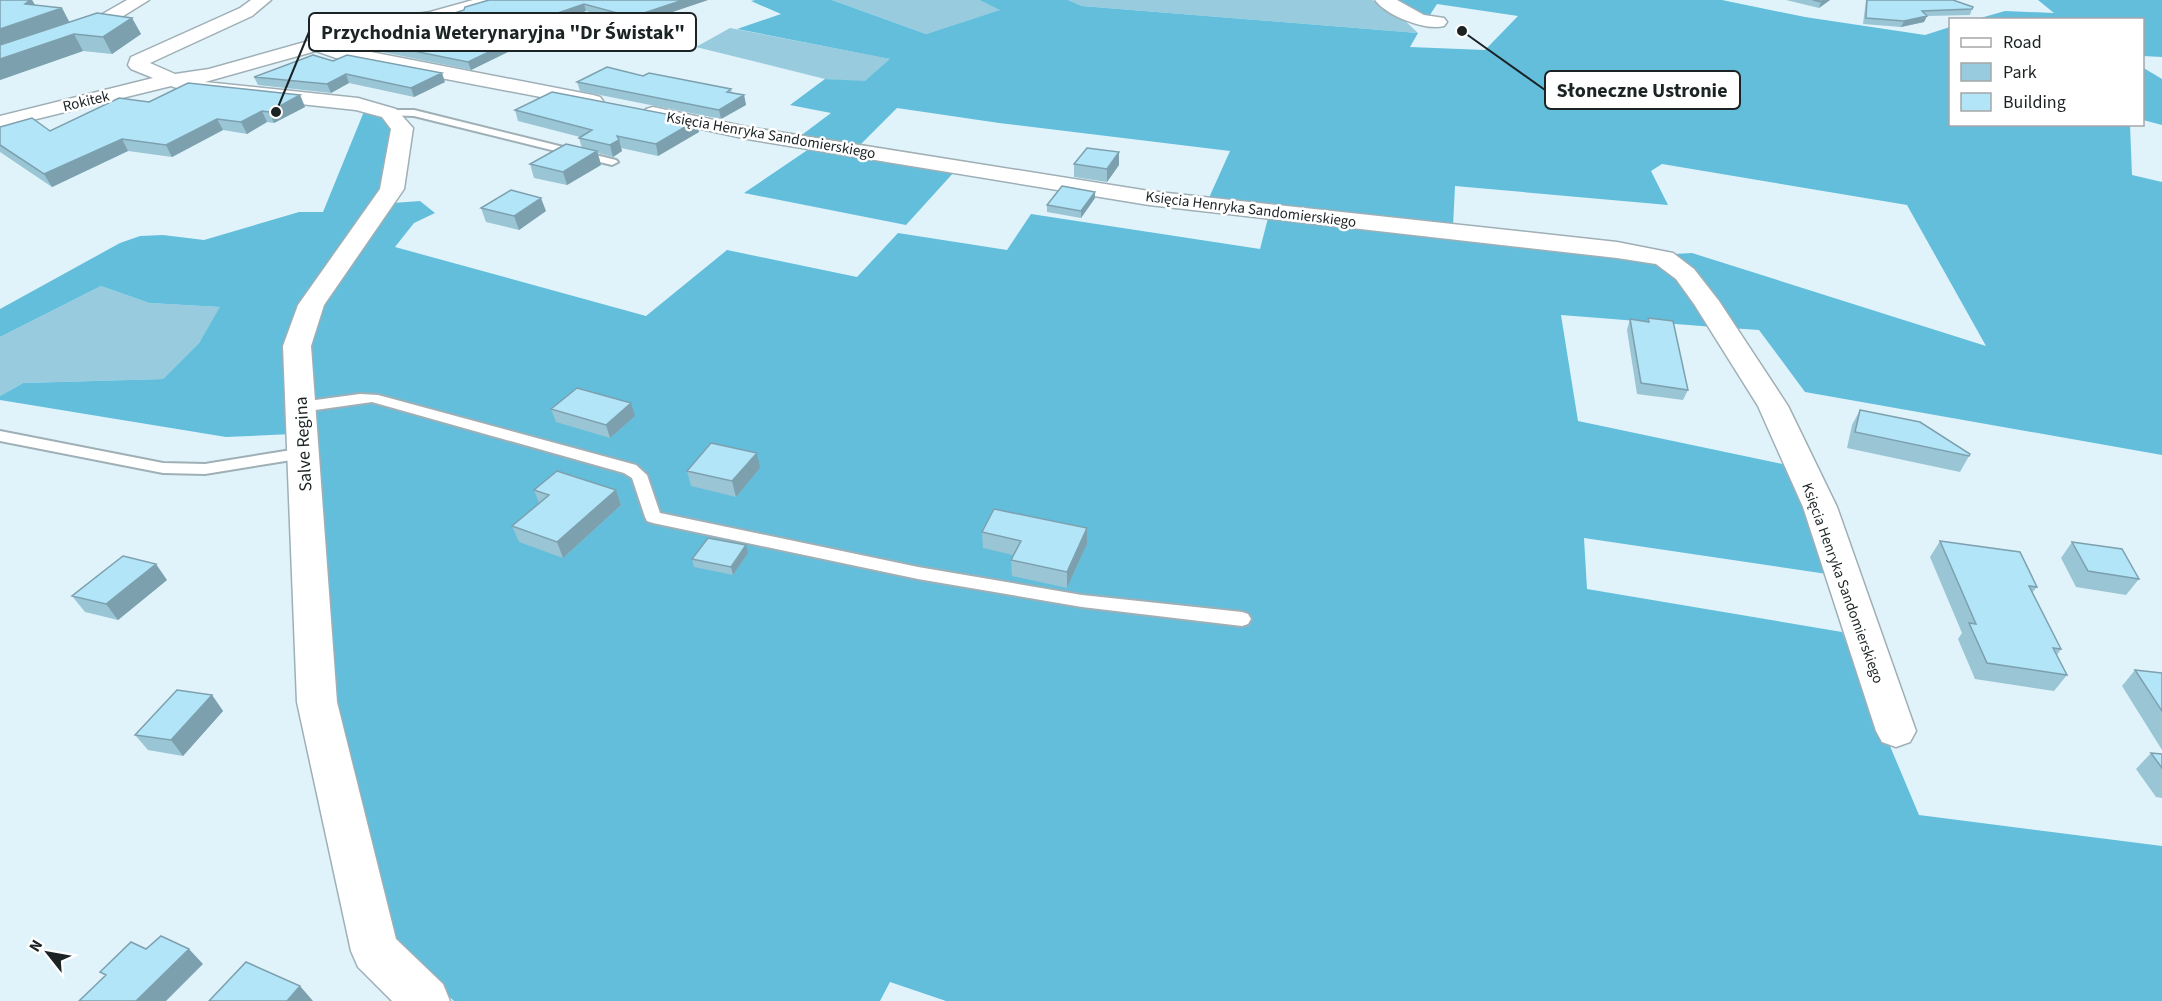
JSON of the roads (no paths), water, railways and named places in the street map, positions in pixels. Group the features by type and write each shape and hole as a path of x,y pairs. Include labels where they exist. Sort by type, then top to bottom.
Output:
{"street":[{"path":"0,58 98,24 140,0"},
{"path":"262,0 246,12 138,61 138,65 188,86 358,104 389,113"},
{"path":"390,22 398,18 414,0"},
{"name":"Rokitek","path":"0,122 171,80 211,75 390,22 430,17 492,0"},
{"path":"1384,0 1420,20 1438,22"},
{"path":"316,44 336,52 611,105"},
{"name":"Księcia Henryka Sandomierskiego","path":"634,110 747,133 1149,198 1617,250 1664,258 1685,274 1706,301 1773,406 1820,507 1896,731"},
{"name":"Salve Regina","path":"389,113 402,128 392,189 311,306 297,346 317,702 375,951 426,1001"}],"lane":[{"path":"389,113 414,113 612,162"},
{"path":"301,406 373,398 630,469 639,475 653,517 918,573 1082,601 1242,619"},
{"path":"0,436 163,468 205,469 304,453"}],"place":[{"name":"Słoneczne Ustronie","path":"1462,31"},
{"name":"Przychodnia Weterynaryjna \"Dr Świstak\"","path":"276,112"}]}
